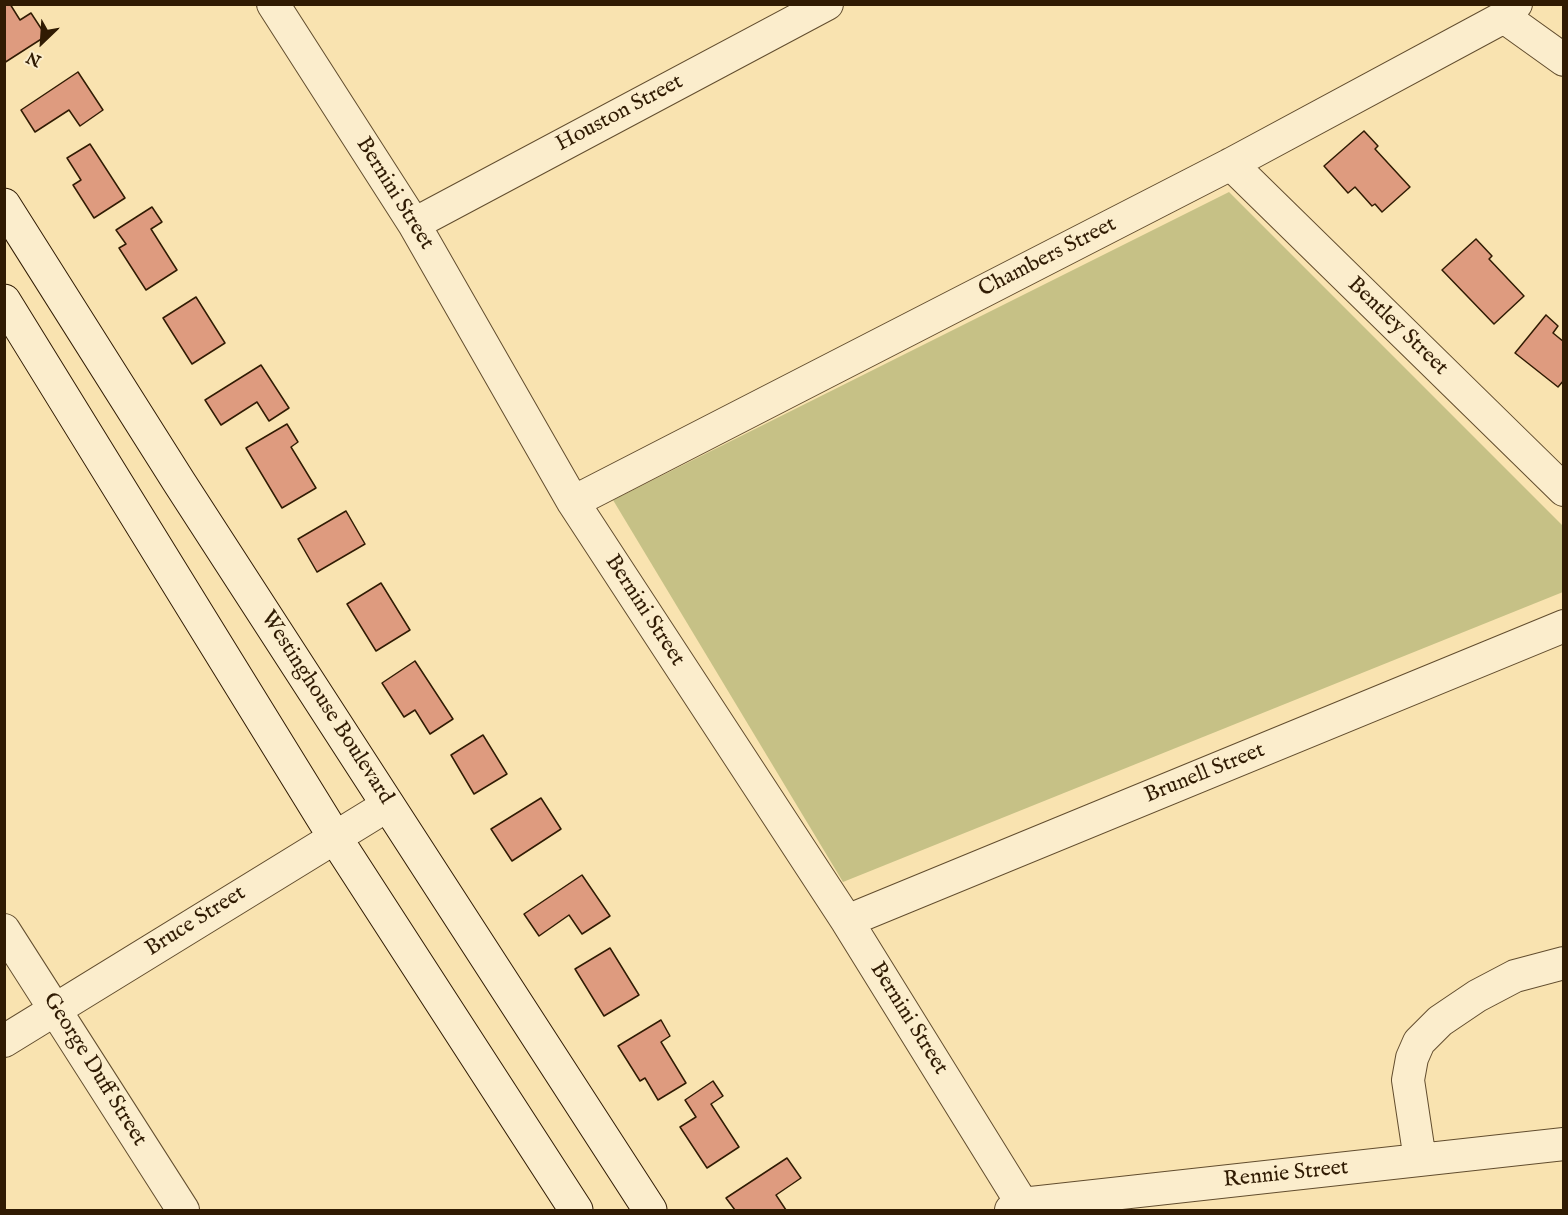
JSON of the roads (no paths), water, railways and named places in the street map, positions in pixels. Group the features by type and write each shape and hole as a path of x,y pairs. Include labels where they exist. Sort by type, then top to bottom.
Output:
{"street":[{"name":"Bernini Street","path":"273,4 414,224 573,502 848,921 1019,1208"},
{"name":"Houston Street","path":"414,224 827,4"},
{"path":"1510,11 1563,60"},
{"name":"Chambers Street","path":"573,502 1231,164 1510,11"},
{"name":"Bentley Street","path":"1231,164 1563,490"},
{"name":"Westinghouse Boulevard","path":"4,205 179,482 650,1210"},
{"path":"4,302 334,837 576,1210"},
{"name":"Brunell Street","path":"848,921 1563,626"},
{"name":"Bruce Street","path":"4,1041 388,805"},
{"name":"George Duff Street","path":"4,930 183,1210"},
{"path":"1420,1160 1408,1080 1412,1058 1419,1042 1440,1021 1477,996 1515,976 1563,963"},
{"name":"Rennie Street","path":"1019,1208 1563,1144"}]}
